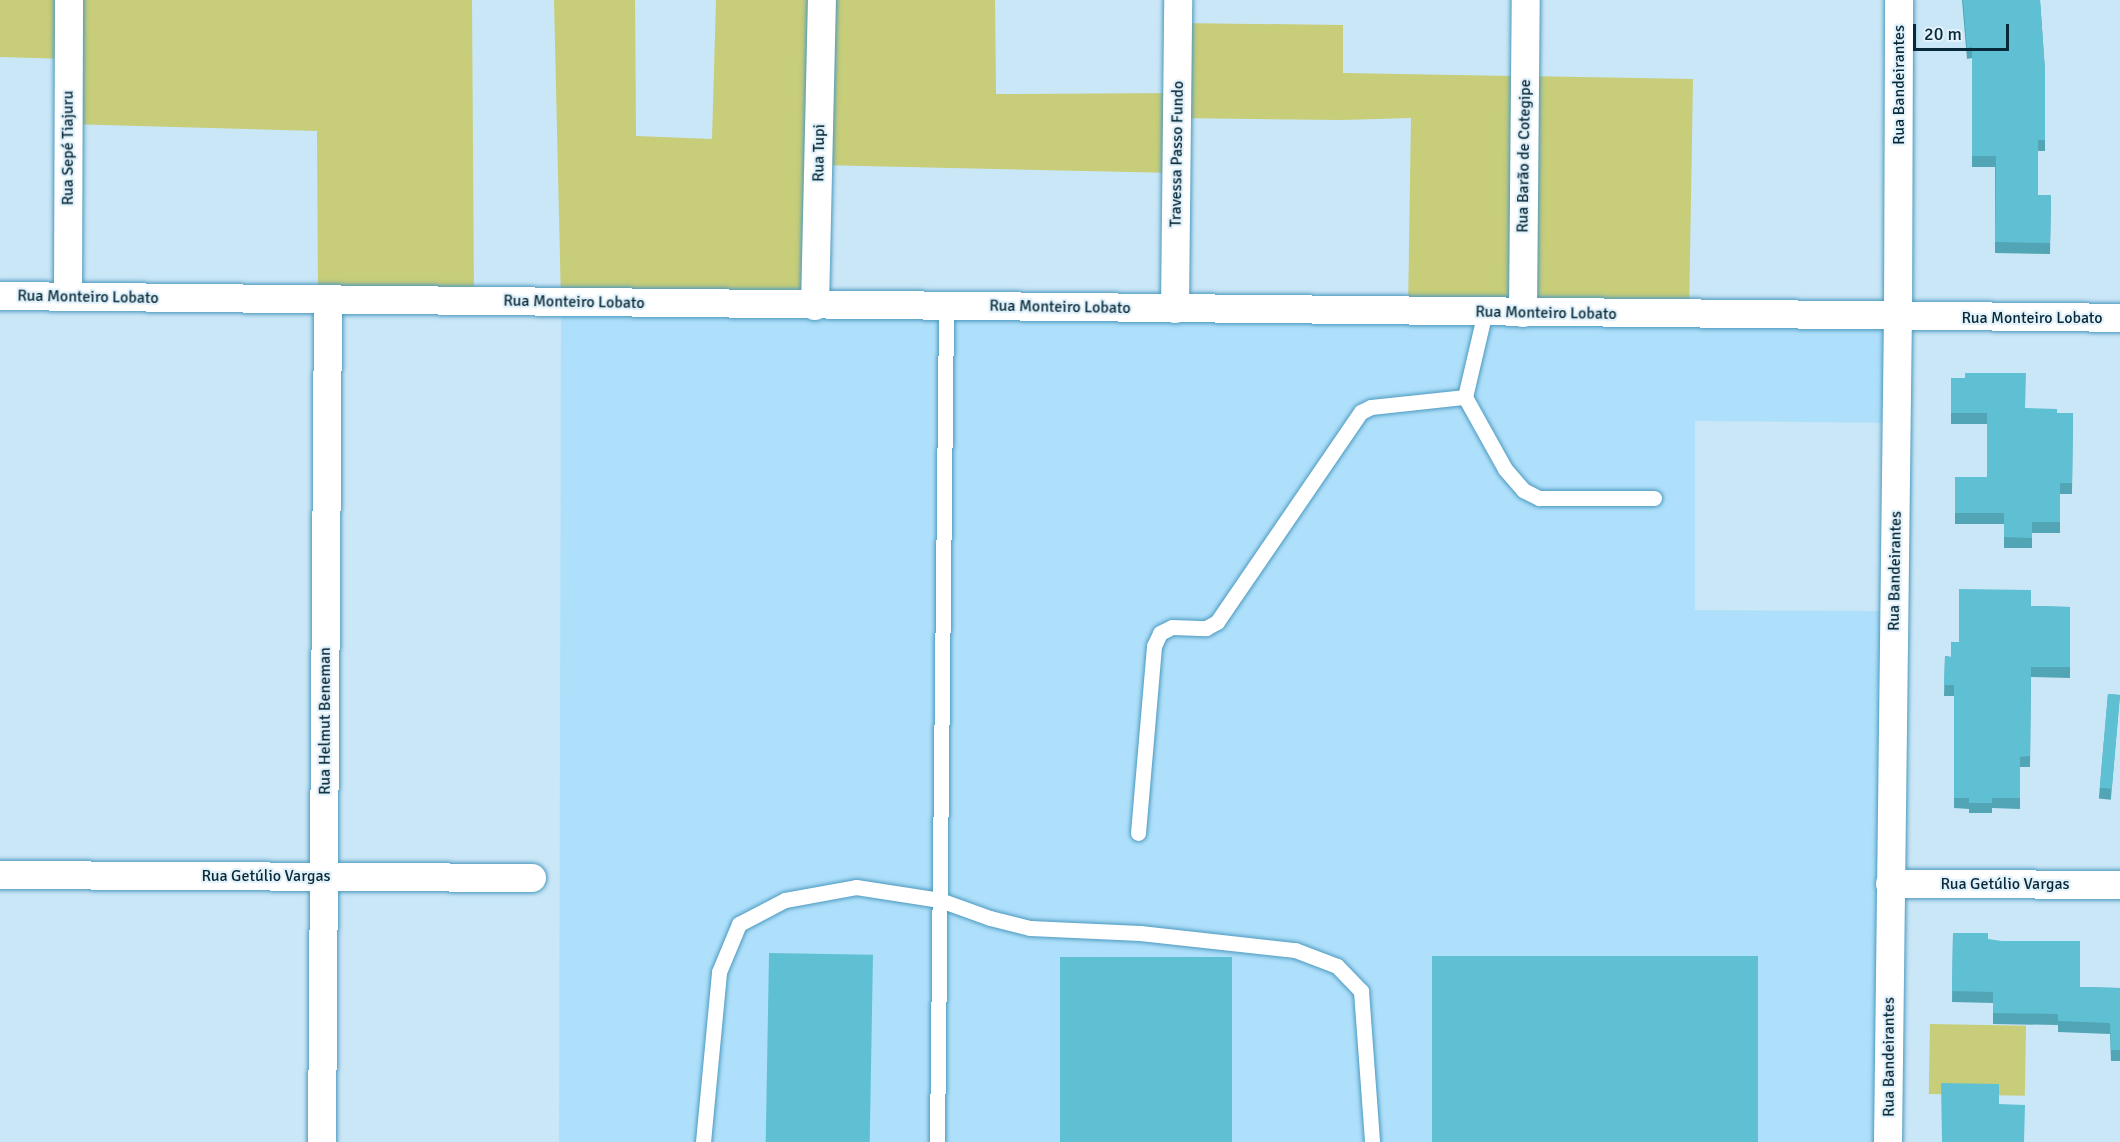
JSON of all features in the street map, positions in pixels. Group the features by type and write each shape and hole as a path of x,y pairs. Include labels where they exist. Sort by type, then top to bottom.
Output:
{"street":[{"name":"Rua Sepé Tiajuru","path":"68,297 69,0"},
{"name":"Rua Tupi","path":"815,306 822,0"},
{"name":"Travessa Passo Fundo","path":"1175,309 1178,0"},
{"name":"Rua Barão de Cotegipe","path":"1523,313 1526,0"},
{"name":"Rua Bandeirantes","path":"1888,1142 1898,317 1899,0"},
{"name":"Rua Monteiro Lobato","path":"0,296 2120,318"},
{"name":"Rua Helmut Beneman","path":"322,1142 328,300"},
{"name":"Rua Getúlio Vargas","path":"0,874 532,878"},
{"name":"Rua Getúlio Vargas","path":"1890,884 2120,885"}],"lane":[{"path":"937,1142 946,306"},
{"path":"1485,312 1465,397 1505,469 1523,490 1539,498 1654,498"},
{"path":"1138,833 1154,646 1160,633 1172,627 1206,628 1217,622 1361,412 1371,408 1465,397"},
{"path":"703,1142 719,972 739,924 785,900 856,887 940,900 990,918 1030,928 1140,933 1294,950 1337,966 1361,991 1372,1142"}],"shaded area":[{"path":"561,302 1898,317 1897,423 1695,421 1695,610 1894,611 1888,1142 559,1142"}],"green space":[{"path":"0,0 472,0 474,301 318,300 317,131 68,124 69,59 0,57"},
{"path":"554,0 635,0 636,136 712,139 716,0 995,0 996,94 1177,93 1178,23 1343,25 1343,73 1693,79 1689,315 1408,312 1411,118 1342,120 1177,118 1177,173 819,165 815,306 561,302"},
{"path":"1930,1024 2026,1026 2025,1096 1929,1094"}],"building":[{"path":"1963,0 2040,0 2045,71 2045,140 2038,140 2038,195 2051,195 2050,243 1995,242 1996,156 1972,156 1972,47 1967,48"},
{"path":"1965,373 2026,373 2025,408 2057,409 2057,413 2073,413 2072,483 2060,483 2060,522 2032,522 2032,538 2004,537 2004,513 1955,513 1955,477 1987,477 1987,413 1951,413 1951,378 1965,378"},
{"path":"1959,589 2031,590 2031,606 2070,607 2070,667 2031,667 2030,756 2020,757 2020,798 1992,798 1992,803 1969,803 1969,798 1954,798 1954,685 1944,685 1945,656 1951,657 1951,642 1959,642"},
{"path":"2108,694 2120,695 2112,789 2100,788"},
{"path":"1953,933 1988,933 1988,939 2002,941 2080,941 2080,987 2120,988 2120,1050 2111,1050 2110,1023 2058,1021 2058,1014 1993,1013 1993,992 1952,991"},
{"path":"769,953 873,955 870,1142 766,1142"},
{"path":"1432,956 1758,956 1758,1142 1432,1142"},
{"path":"1060,957 1232,957 1232,1142 1060,1142"},
{"path":"1941,1083 1999,1084 1999,1104 2025,1105 2024,1142 1942,1142"}]}
